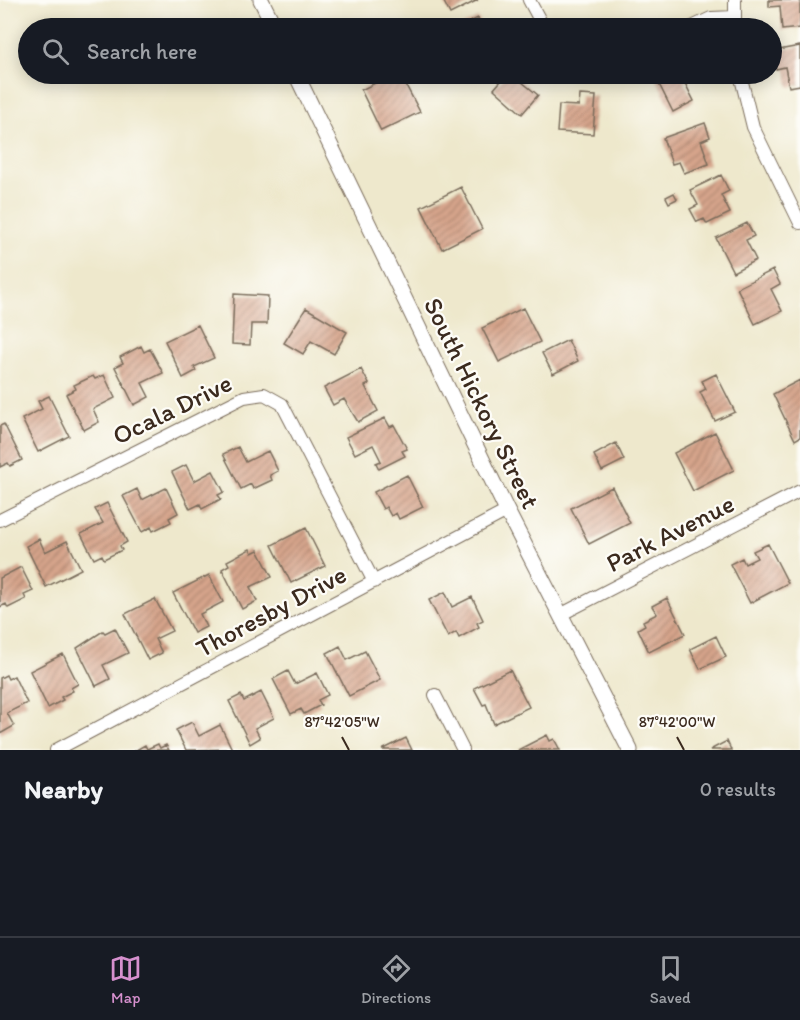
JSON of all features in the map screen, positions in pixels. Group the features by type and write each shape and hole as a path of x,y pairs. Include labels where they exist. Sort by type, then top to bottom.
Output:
{"street":[{"path":"261,0 269,18"},
{"path":"529,0 539,18"},
{"path":"735,0 735,18"},
{"name":"South Hickory Street","path":"301,84 507,511 630,750"},
{"path":"742,84 753,127 795,202 800,223"},
{"name":"Ocala Drive","path":"0,520 244,397 264,394 282,404 374,582"},
{"name":"Park Avenue","path":"560,615 800,491"},
{"name":"Thoresby Drive","path":"56,750 507,511"},
{"path":"435,695 463,750"}],"building":[{"path":"443,0 478,0 450,14"},
{"path":"769,0 800,0 800,28 782,30 780,6 769,7"},
{"path":"800,46 800,85 789,87 785,67 782,68 782,49"},
{"path":"373,84 405,84 420,112 381,131 361,90"},
{"path":"498,84 524,84 538,95 522,114 494,89"},
{"path":"659,84 686,84 694,101 673,112"},
{"path":"580,95 596,96 593,134 557,132 559,105 579,106"},
{"path":"705,123 710,137 701,141 709,164 684,173 679,162 672,164 663,138"},
{"path":"721,175 729,191 721,195 730,213 707,224 704,219 697,222 690,209 698,205 690,190"},
{"path":"461,187 482,229 442,249 421,207"},
{"path":"674,193 677,199 669,203 666,197"},
{"path":"747,223 754,236 746,240 756,260 733,272 716,238"},
{"path":"773,270 780,284 771,289 782,311 755,324 737,288"},
{"path":"234,294 268,296 267,324 251,324 250,345 232,344"},
{"path":"306,308 347,332 334,354 311,341 303,354 284,343"},
{"path":"523,308 540,342 499,362 482,328"},
{"path":"198,325 214,358 194,367 196,371 183,378 165,341"},
{"path":"568,340 578,361 553,374 542,353"},
{"path":"141,346 144,352 150,349 163,373 142,383 149,397 134,405 115,367 123,363 120,357"},
{"path":"361,369 369,384 365,386 378,411 358,422 344,399 333,405 324,388"},
{"path":"716,374 735,412 715,421 700,392 706,389 702,381"},
{"path":"104,375 115,398 93,409 99,422 84,430 66,394 76,389 74,385 93,376 95,379"},
{"path":"800,380 800,437 795,440 773,394"},
{"path":"49,396 69,436 38,452 22,419 42,409 38,401"},
{"path":"385,418 390,427 394,425 407,449 402,451 405,456 379,469 376,463 381,461 373,445 355,454 346,437"},
{"path":"4,424 22,460 10,466 8,463 0,467 0,426"},
{"path":"715,432 734,470 693,491 674,453"},
{"path":"616,443 624,460 602,471 594,455"},
{"path":"238,447 246,462 268,451 278,471 270,475 272,480 253,489 251,484 241,489 223,454"},
{"path":"186,465 194,481 213,471 224,492 218,495 221,499 202,509 200,504 190,509 172,472"},
{"path":"407,475 423,507 399,519 396,513 391,516 386,507 383,509 374,492"},
{"path":"612,487 630,523 589,544 571,508"},
{"path":"166,488 178,513 169,518 171,522 153,531 151,527 142,532 123,496 137,489 142,500"},
{"path":"107,503 127,542 120,546 122,550 104,559 102,555 94,559 81,534 103,523 95,509"},
{"path":"306,528 325,566 291,583 272,545"},
{"path":"39,539 45,552 67,541 81,569 46,587 26,546"},
{"path":"768,544 788,583 750,603 730,564 742,558 745,564 757,558 753,551"},
{"path":"250,549 252,553 258,550 272,577 250,587 257,601 242,609 222,569 229,565 227,561"},
{"path":"21,567 33,591 24,595 26,599 8,608 6,604 0,607 0,578"},
{"path":"209,575 223,602 200,614 206,627 194,633 173,593"},
{"path":"445,592 452,607 472,597 483,620 477,623 479,627 459,638 456,632 448,637 429,600"},
{"path":"667,598 685,634 649,652 638,629 645,625 643,621 657,614 652,606"},
{"path":"155,599 172,631 155,639 162,653 148,660 125,614"},
{"path":"115,628 128,653 103,665 110,679 96,686 77,648 103,631 105,633"},
{"path":"716,636 726,657 700,669 690,649"},
{"path":"340,646 347,660 365,651 380,680 349,696 327,653"},
{"path":"63,654 78,684 71,688 73,691 61,697 63,700 48,708 30,671"},
{"path":"510,670 529,707 494,724 486,704 483,705 474,688"},
{"path":"288,671 295,684 317,673 328,695 318,700 321,705 304,714 301,709 291,714 273,679"},
{"path":"6,675 8,679 14,676 27,703 7,713 14,726 0,734 0,678"},
{"path":"261,692 274,718 255,728 260,738 250,744 229,701 241,695 244,701"},
{"path":"192,722 199,736 220,725 232,749 186,750 176,730"},
{"path":"547,735 550,741 554,739 560,750 518,750"},
{"path":"406,738 412,750 382,750"},
{"path":"727,741 731,750 710,750"},
{"path":"158,744 160,748 166,745 169,750 136,750 145,745 147,749"}]}
